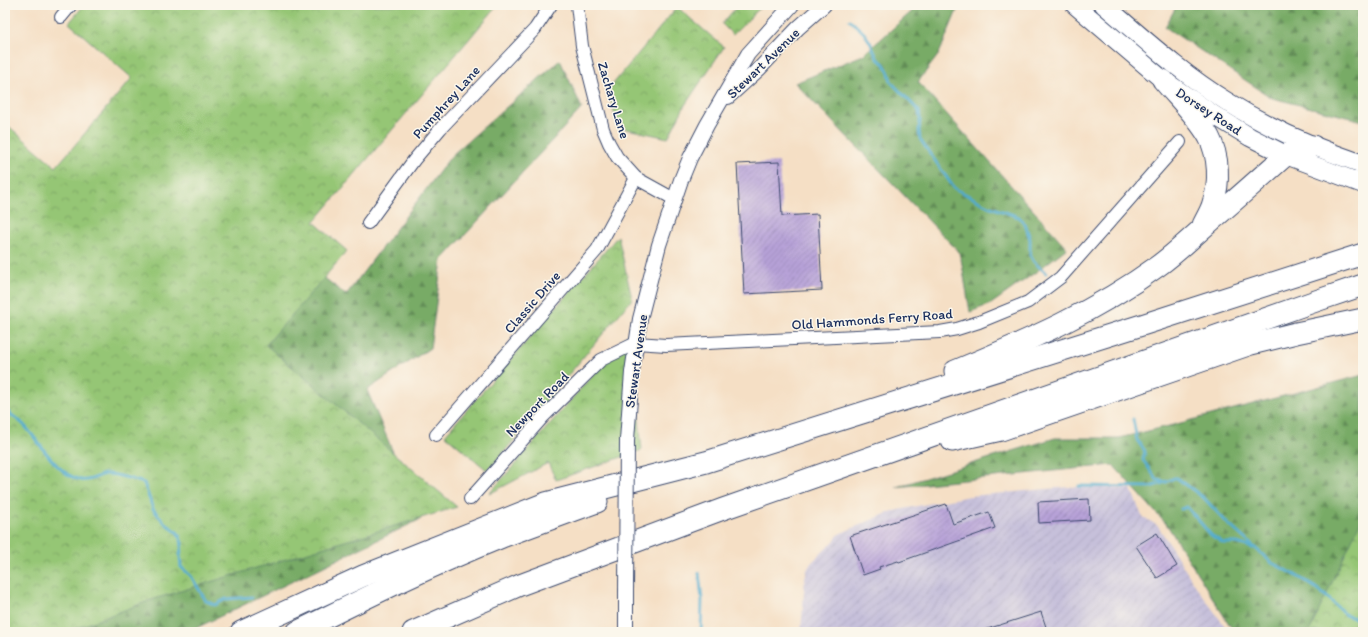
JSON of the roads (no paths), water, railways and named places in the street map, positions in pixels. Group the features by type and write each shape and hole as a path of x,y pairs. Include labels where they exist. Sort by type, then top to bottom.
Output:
{"highway":[{"path":"1163,80 1204,129 1210,139 1217,170 1217,188 1213,203 1201,230"},
{"path":"831,423 1024,343 1095,307 1159,266 1186,245 1286,155 1294,151 1313,146"},
{"path":"1302,274 1363,250"},
{"path":"241,632 363,576 546,503 706,462 1363,254"},
{"path":"413,632 520,585 723,509 1305,304 1363,285"},
{"path":"843,467 1000,430 1251,344 1363,319"},
{"path":"297,632 372,595 502,538 706,462"}],"main road":[{"name":"Dorsey Road","path":"1075,5 1163,80 1214,116 1250,137 1286,155 1363,184"},
{"name":"Dorsey Road","path":"1104,5 1185,72 1224,100 1273,128 1313,146 1363,164"}],"street":[{"path":"61,16 71,5"},
{"name":"Pumphrey Lane","path":"368,223 414,160 441,128 535,29 551,5"},
{"name":"Zachary Lane","path":"577,5 582,46 603,129 609,143 617,157 636,178 674,199"},
{"name":"Stewart Avenue","path":"626,632 627,440 631,379 636,343 649,282 674,199 690,158 748,54 792,5"},
{"name":"Stewart Avenue","path":"719,105 760,68 798,28 824,5"},
{"name":"Old Hammonds Ferry Road","path":"636,343 666,345 940,332 957,329 979,322 1028,302 1061,277 1180,142"},
{"name":"Classic Drive","path":"436,434 597,250 636,178"},
{"name":"Newport Road","path":"470,499 543,418 601,360 636,343"}],"waterway":[{"path":"850,20 864,33 870,42 877,58 884,64 889,73 891,82 919,111 920,139 954,188 988,206 1019,217 1025,224 1030,239 1030,255 1034,262 1046,273"},
{"path":"5,410 22,423 56,465 72,477 87,480 109,474 144,483 153,509 165,523 178,533 182,543 180,556 181,567 191,576 206,601 215,605 226,599 252,597"},
{"path":"1133,419 1137,440 1145,451 1143,460 1157,480 1166,482 1177,478 1204,498 1228,524 1272,563 1313,586 1347,616 1363,620"},
{"path":"1079,486 1150,487 1166,482"},
{"path":"1181,509 1187,507 1211,535 1223,543 1237,543 1253,548"},
{"path":"699,573 702,599 701,632"}]}
